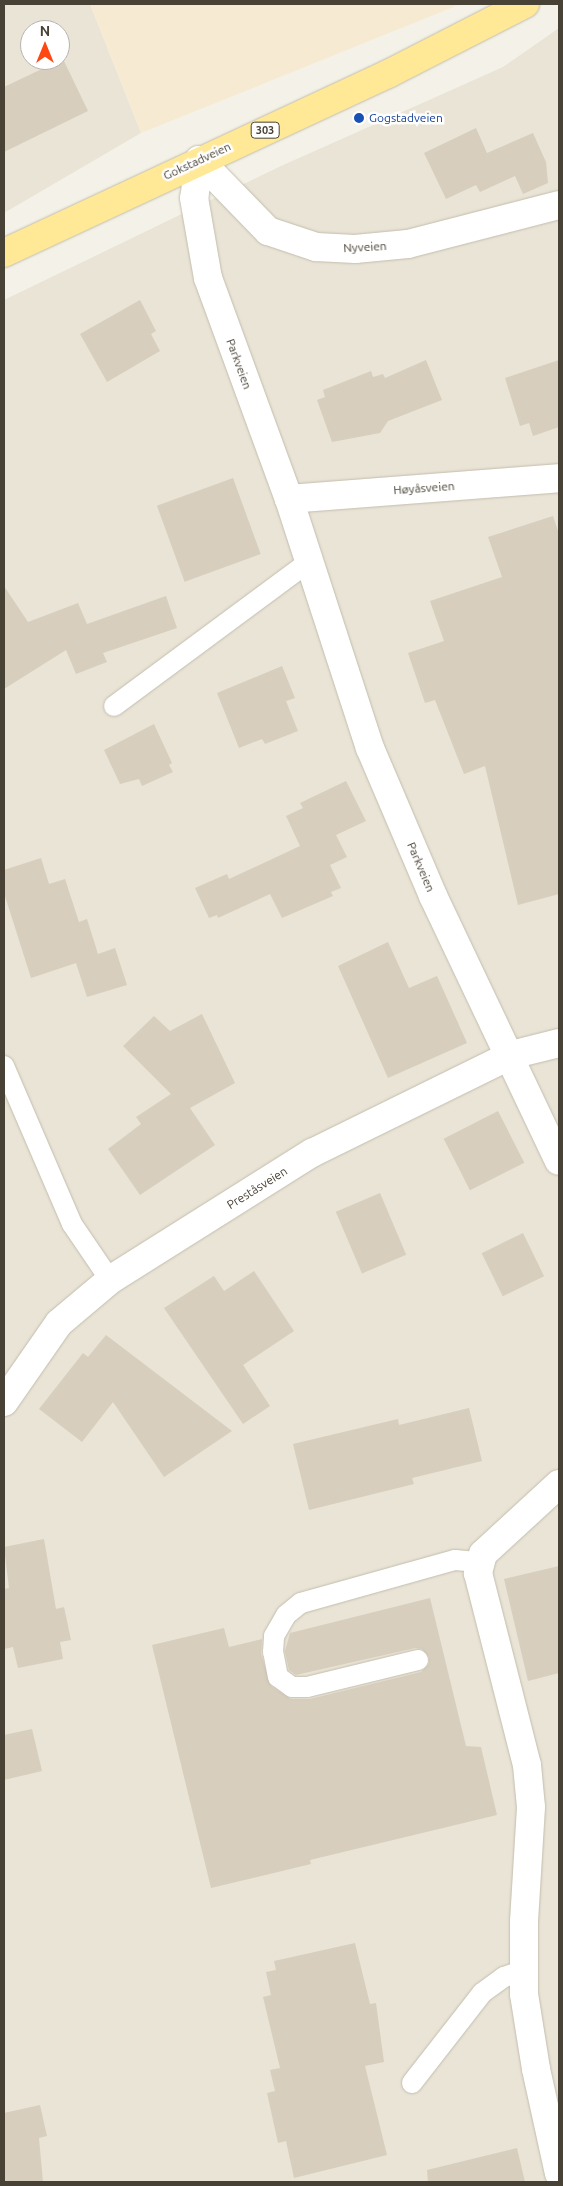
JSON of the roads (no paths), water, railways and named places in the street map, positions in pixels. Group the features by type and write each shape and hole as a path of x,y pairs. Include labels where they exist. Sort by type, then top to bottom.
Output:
{"main road":[{"name":"Gokstadveien","path":"4,253 199,160 388,74 525,4"}],"street":[{"name":"Nyveien","path":"199,160 268,231 316,247 355,249 408,244 559,205"},
{"name":"Parkveien","path":"199,160 194,198 208,278 289,499 307,563 370,748 433,896 511,1055 559,1161"},
{"name":"Høyåsveien","path":"289,499 559,478"},
{"name":"Preståsveien","path":"4,1402 59,1323 110,1280 312,1153 511,1055 559,1043"},
{"path":"559,1484 494,1544 479,1562 478,1573 527,1765 530,1807 524,1994 536,2069 559,2174"}],"lane":[{"path":"114,706 307,563"},
{"path":"4,1066 72,1224 110,1280"},
{"path":"418,1660 307,1687 292,1687 278,1677 272,1652 274,1636 286,1615 302,1602 455,1560 479,1562"},
{"path":"412,2083 482,1993 504,1977 524,1970"}],"place":[{"name":"Gogstadveien","path":"359,118"}]}
